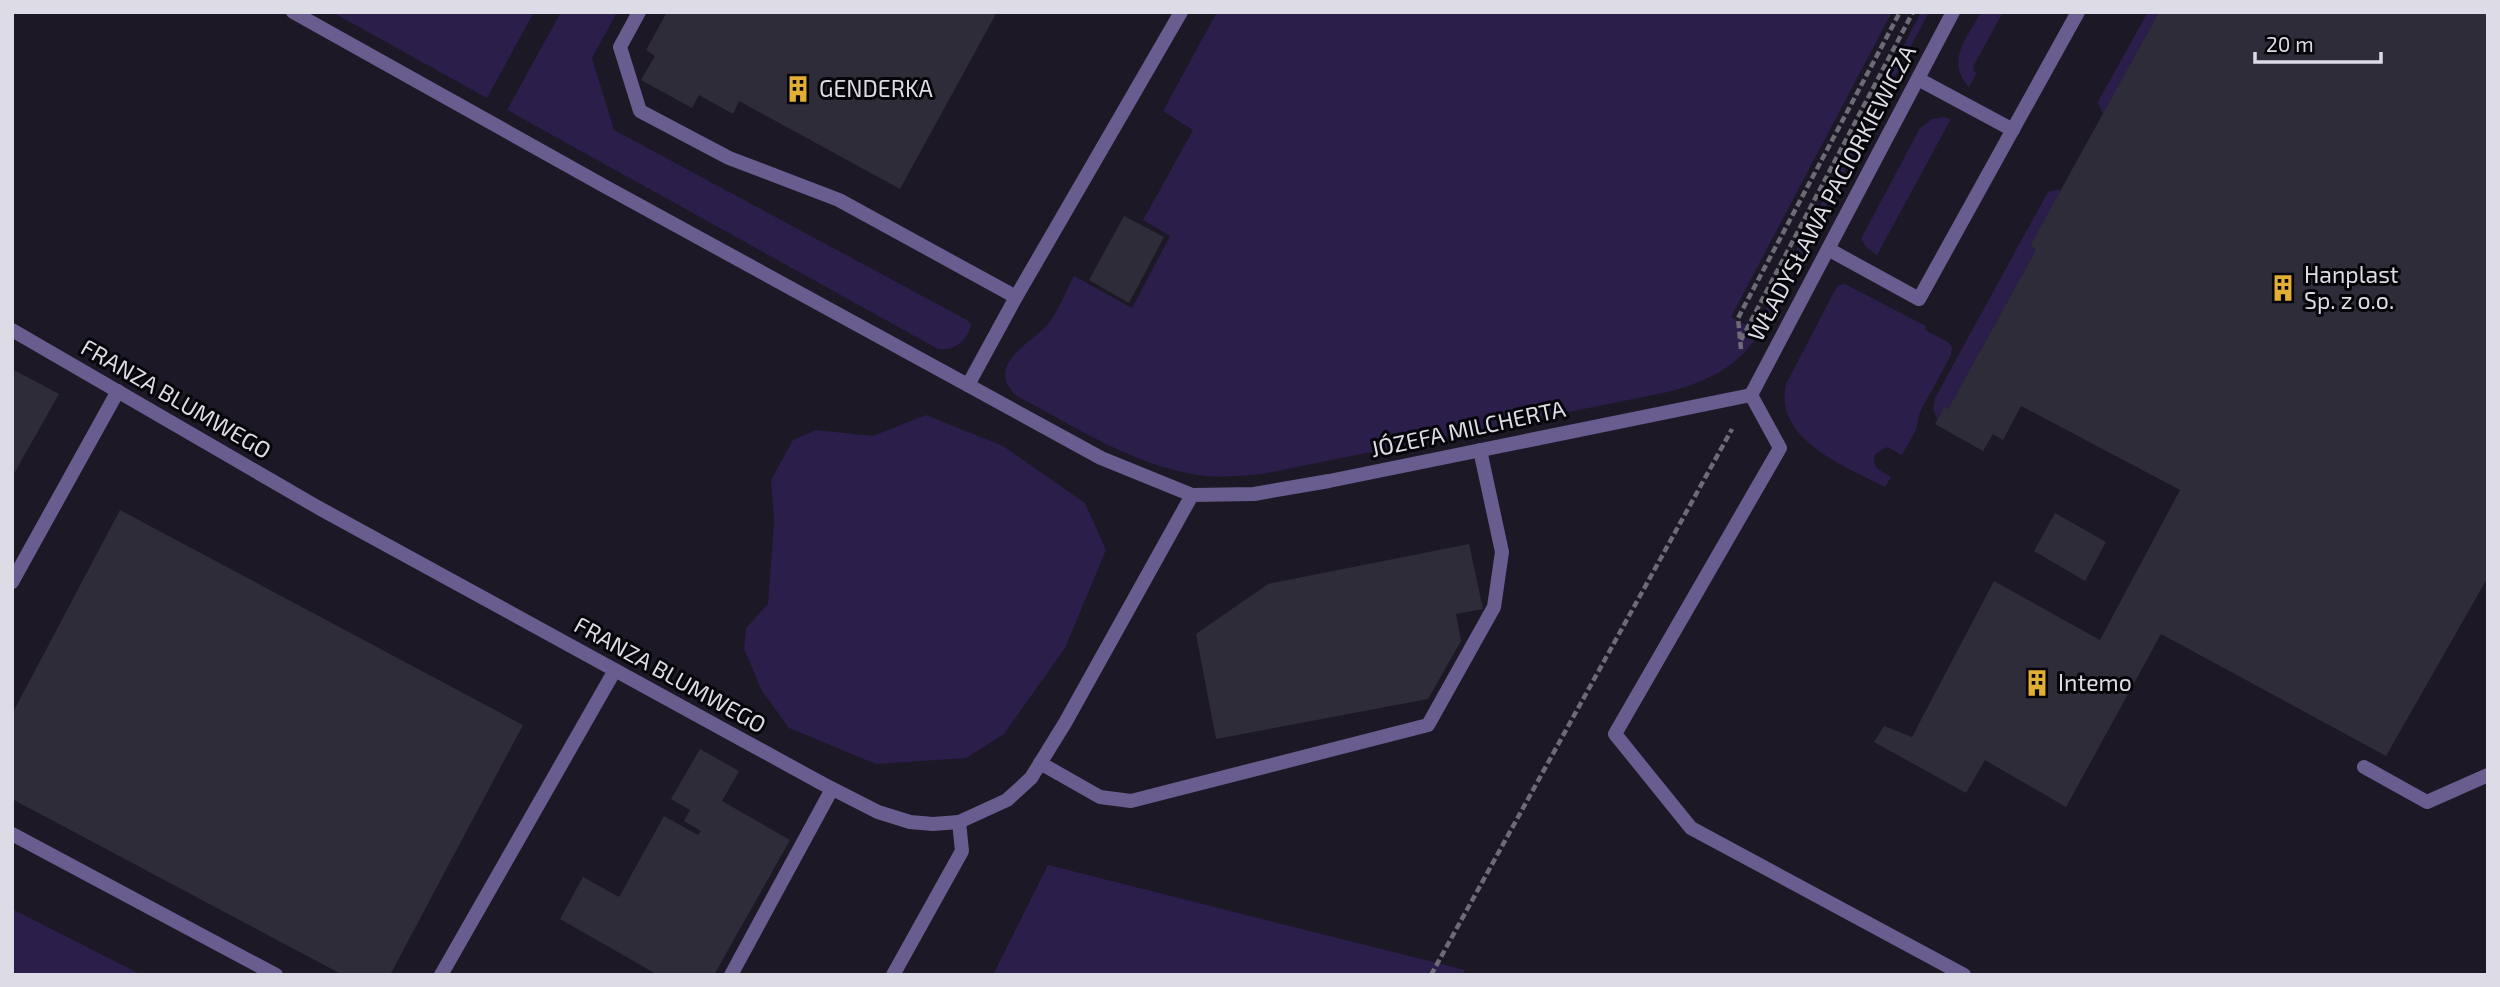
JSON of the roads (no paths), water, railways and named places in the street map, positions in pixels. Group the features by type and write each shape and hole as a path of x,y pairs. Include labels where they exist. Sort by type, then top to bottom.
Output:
{"street":[{"path":"293,12 1101,458 1192,495"},
{"path":"639,12 620,47 640,111 729,158 839,200 1016,298"},
{"path":"968,385 1181,12"},
{"name":"WŁADYSŁAWA PACIORKIEWICZA","path":"1751,395 1953,12"},
{"path":"1828,249 1919,299 2078,12"},
{"path":"1918,79 2013,130"},
{"name":"FRANZA BLUMWEGO","path":"12,330 319,508 832,789 878,812 910,822 959,822 1007,800 1031,778 1065,723 1192,495"},
{"path":"12,582 118,391"},
{"path":"1751,395 1780,448 1615,734 1690,828 1964,975"},
{"name":"JÓZEFA MILCHERTA","path":"1192,495 1254,494 1329,481 1751,395"},
{"path":"1040,763 1100,797 1131,801 1427,725 1494,607 1502,552 1480,450"},
{"path":"441,975 615,670"},
{"path":"2364,767 2427,802 2488,775"},
{"path":"731,975 832,789"},
{"path":"892,975 962,851 959,822"},
{"path":"12,834 276,975"}],"place":[{"name":"GENDERKA","path":"798,89"},
{"name":"Hanplast Sp. z o.o.","path":"2283,288"},
{"name":"Intemo","path":"2037,683"}]}
